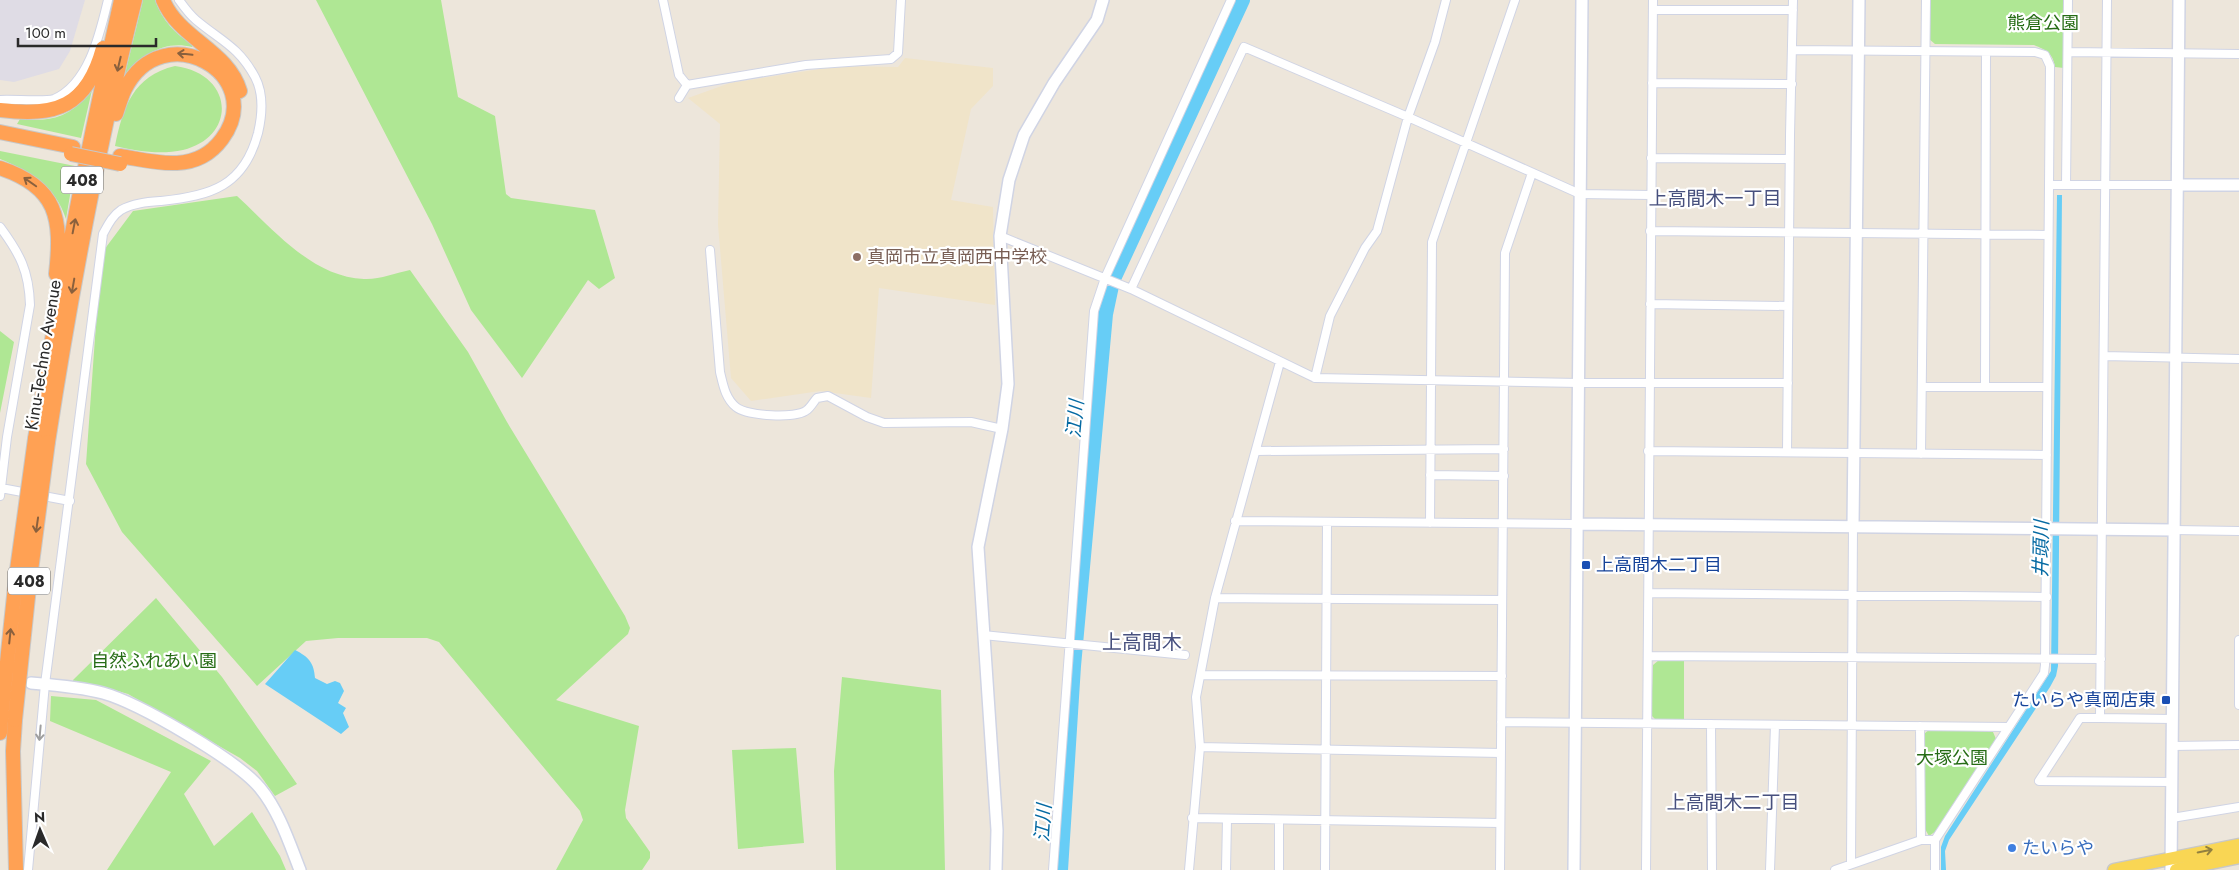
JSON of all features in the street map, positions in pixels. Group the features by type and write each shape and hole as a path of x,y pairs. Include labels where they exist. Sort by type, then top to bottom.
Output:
{"highway":[{"path":"0,110 44,112 68,104 78,95 93,76 110,24 121,0"},
{"name":"Kinu-Techno Avenue","path":"8,720 16,577 41,440 103,136 121,0"},
{"name":"Kinu-Techno Avenue","path":"41,440 48,359 84,171 121,0"},
{"path":"0,140 120,160 163,172 191,170 216,160 234,139 242,112 242,98 232,72 220,58 180,25 163,0"},
{"path":"103,136 116,115 125,89 138,71 149,62 164,55 190,54 208,62 222,74 232,98 233,112 226,134 210,152 201,158 178,163 165,164 120,160"},
{"path":"0,132 72,151"},
{"path":"0,168 23,177 43,191 56,214 59,246 48,359"},
{"name":"408","path":"0,734 8,720"},
{"name":"408","path":"8,720 13,751 16,870"}],"main road":[{"path":"2173,866 2239,845"},
{"path":"2114,870 2173,866 2239,857"}],"street":[{"path":"0,100 53,99 77,81 121,0"},
{"path":"28,870 45,684 103,234 111,219 122,210 138,203 186,198 216,190 236,175 254,149 262,118 260,92 256,78 236,50 195,19 179,0"},
{"path":"663,0 679,75 687,85"},
{"path":"679,98 687,85 806,65 892,59 898,53 901,0"},
{"path":"996,870 997,830 978,546 1002,429 1008,384 1008,353 1000,236 1009,180 1024,135 1054,83 1097,20 1103,0"},
{"path":"1053,870 1094,311 1105,278 1231,0"},
{"path":"1315,378 1330,316 1364,248 1377,232 1408,117 1435,42 1446,0"},
{"path":"1430,523 1432,242 1515,0"},
{"path":"1574,870 1582,0"},
{"path":"1646,870 1653,0"},
{"path":"1787,452 1789,159 1793,0"},
{"path":"1851,864 1859,0"},
{"path":"1921,454 1926,0"},
{"path":"2066,185 2068,0"},
{"path":"2100,718 2107,0"},
{"path":"2173,866 2172,719 2179,0"},
{"path":"1653,10 1793,10"},
{"path":"1131,289 1244,47 1408,117 1580,194 1651,195"},
{"path":"1793,50 2035,52 2045,55 2050,66 2047,597 2044,673 1935,840 1936,870"},
{"path":"1985,387 1986,52"},
{"path":"2068,52 2239,54"},
{"path":"1652,83 1792,84"},
{"path":"1651,158 1789,159"},
{"path":"1500,870 1505,253 1532,173"},
{"path":"2049,185 2239,185"},
{"path":"0,227 20,254 29,283 30,305 7,437 1,492 70,501"},
{"path":"1650,231 2048,234"},
{"path":"1000,236 1131,289 1315,378 1579,383 1788,383"},
{"path":"710,250 720,372 725,391 736,407 744,411 765,415 799,414 807,410 821,396 828,396 867,417 884,423 971,422 1002,429"},
{"path":"1650,304 1788,306"},
{"path":"2104,356 2239,359"},
{"path":"1189,870 1192,818 1200,747 1196,697 1215,598 1280,362"},
{"path":"1922,387 2047,387"},
{"path":"1256,451 1504,450"},
{"path":"1648,451 2047,456"},
{"path":"1430,476 1504,476"},
{"path":"1235,521 2239,531"},
{"path":"1325,870 1327,522"},
{"path":"1649,593 2047,597"},
{"path":"1215,598 1502,600"},
{"path":"983,635 1185,655"},
{"path":"2239,640 2239,705"},
{"path":"1648,656 2101,659"},
{"path":"1201,675 1502,676"},
{"path":"32,683 103,693 127,702 234,765 259,787 276,812 300,870"},
{"path":"2172,719 2080,718 2039,781 2172,782"},
{"path":"1501,722 2008,726"},
{"path":"1711,724 1712,870"},
{"path":"1770,870 1775,725"},
{"path":"1920,726 1921,840"},
{"path":"2172,746 2239,745"},
{"path":"1200,747 1501,753"},
{"path":"2172,818 2239,807"},
{"path":"1192,818 1500,823"},
{"path":"1226,870 1227,819"},
{"path":"1279,820 1279,870"},
{"path":"1835,870 1921,840 1935,840"}],"shaded area":[{"path":"0,0 85,0 70,51 59,69 14,82 0,80"},
{"name":"真岡市立真岡西中学校","path":"905,58 993,68 993,86 971,109 951,200 993,207 995,305 879,288 871,398 820,391 751,401 731,378 718,225 720,124 688,98 730,83 839,66 898,67"}],"green space":[{"path":"143,0 155,0 161,14 170,26 193,45 192,47 182,45 163,47 147,55 125,74"},
{"path":"316,0 441,0 458,97 495,116 506,194 511,198 595,210 615,278 599,289 588,280 522,378 471,310 432,224"},
{"name":"熊倉公園","path":"1930,0 2066,0 2064,68 2055,67 2053,58 2034,45 1935,44 1929,39"},
{"path":"175,66 195,71 209,81 218,93 222,106 220,120 213,133 201,143 183,150 149,152 115,146 126,106 132,95 149,77"},
{"path":"92,90 81,138 17,124 20,119 42,120 61,116 69,112"},
{"path":"0,151 75,166 66,219 62,208 49,189 22,169 0,159"},
{"path":"237,196 294,249 310,261 327,270 345,276 369,279 410,270 468,352 507,422 625,616 630,628 628,634 556,700 639,726 625,810 626,818 650,852 650,858 642,870 556,870 583,820 580,811 439,642 427,638 338,638 306,641 257,686 122,532 86,464 101,254 133,211"},
{"path":"0,331 14,342 0,413"},
{"name":"自然ふれあい園","path":"156,598 222,677 297,784 275,796 257,771 240,758 128,694 104,687 73,683 73,680"},
{"path":"1659,660 1684,660 1684,721 1656,720 1651,715 1653,665"},
{"path":"842,677 941,690 945,870 836,870 834,771"},
{"path":"51,696 96,700 211,761 184,794 214,846 252,812 280,856 286,870 107,870 171,772 50,721"},
{"name":"大塚公園","path":"1930,729 1993,732 1996,739 1936,831 1929,836 1925,829 1924,734"},
{"path":"796,748 804,843 738,849 732,750"}],"water":[{"path":"2057,195 2062,195 2058,666 2056,676 2050,687 1949,840 1945,851 1946,870 1941,870 1941,847 1945,836 2051,671"},
{"path":"295,650 310,661 315,678 327,684 335,681 340,683 344,691 338,703 346,708 343,713 349,727 341,734 265,684"}],"waterway":[{"name":"江川","path":"1060,870 1073,666 1105,314 1112,281 1242,0"}],"place":[{"name":"真岡市立真岡西中学校","path":"857,257"},
{"name":"上高間木二丁目","path":"1586,565"},
{"name":"たいらや真岡店東","path":"2166,700"},
{"name":"たいらや","path":"2012,848"}],"district":[{"name":"上高間木一丁目","path":"1715,198"},
{"name":"上高間木","path":"1142,642"},
{"name":"上高間木二丁目","path":"1733,802"}],"water label":[{"name":"井頭川","path":"2041,549"}]}
